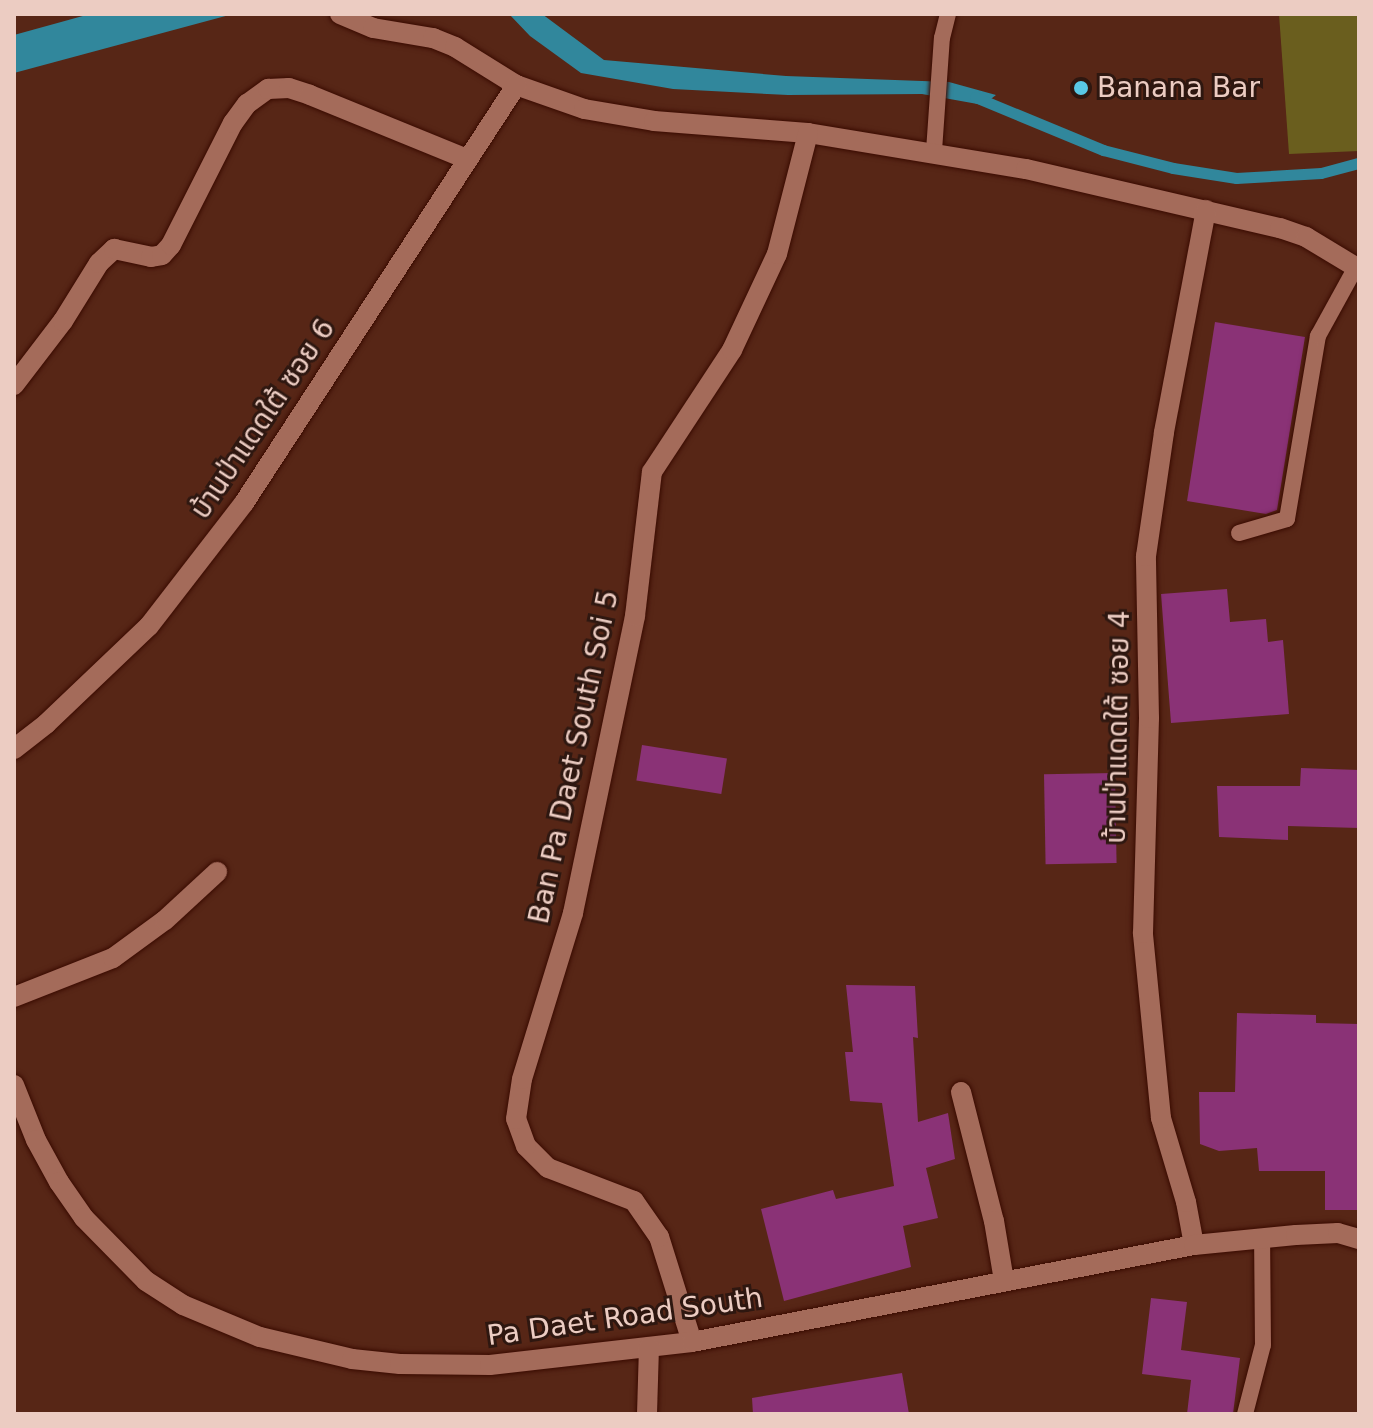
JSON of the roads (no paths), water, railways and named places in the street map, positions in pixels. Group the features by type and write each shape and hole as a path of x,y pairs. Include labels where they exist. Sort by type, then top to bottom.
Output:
{"street":[{"path":"341,15 373,28 444,42 516,85 547,98 620,116 808,133 934,151 1206,210 1306,237 1357,268"},
{"name":"บ้านป่าแดดใต้ ซอย 6","path":"14,749 46,724 149,626 244,503 516,85"},
{"path":"14,385 63,321 99,263 114,249 151,257 162,255 233,123 247,104 268,89 289,88 310,95 467,159"},
{"name":"Ban Pa Daet South Soi 5","path":"692,1342 659,1237 634,1201 548,1168 526,1146 516,1119 522,1079 573,913 635,616 652,472 732,350 777,254 808,133"},
{"name":"บ้านป่าแดดใต้ ซอย 4","path":"1194,1245 1186,1202 1161,1118 1143,933 1149,718 1146,556 1164,432 1206,210"},
{"path":"14,997 113,958 165,920 217,872"},
{"name":"Pa Daet Road South","path":"14,1085 36,1140 84,1218 146,1281 183,1305 220,1322 260,1337 352,1359 444,1367 692,1342 1194,1245 1338,1233 1359,1239"},
{"path":"961,1092 994,1221 1004,1281"},
{"path":"647,1414 649,1347"}],"lane":[{"path":"934,151 939,66 948,14"},
{"path":"1239,533 1287,519 1318,336 1357,268"},
{"path":"1245,1414 1263,1345 1262,1240"}],"water":[{"path":"90,14 233,14 14,73 14,35"},
{"path":"509,14 542,14 604,60 786,76 949,82 996,95 983,105 922,94 788,95 673,89 581,73 530,36"}],"waterway":[{"path":"975,97 1103,150 1173,168 1236,178 1321,173 1359,163"}],"place":[{"name":"Banana Bar","path":"1081,88"}]}
